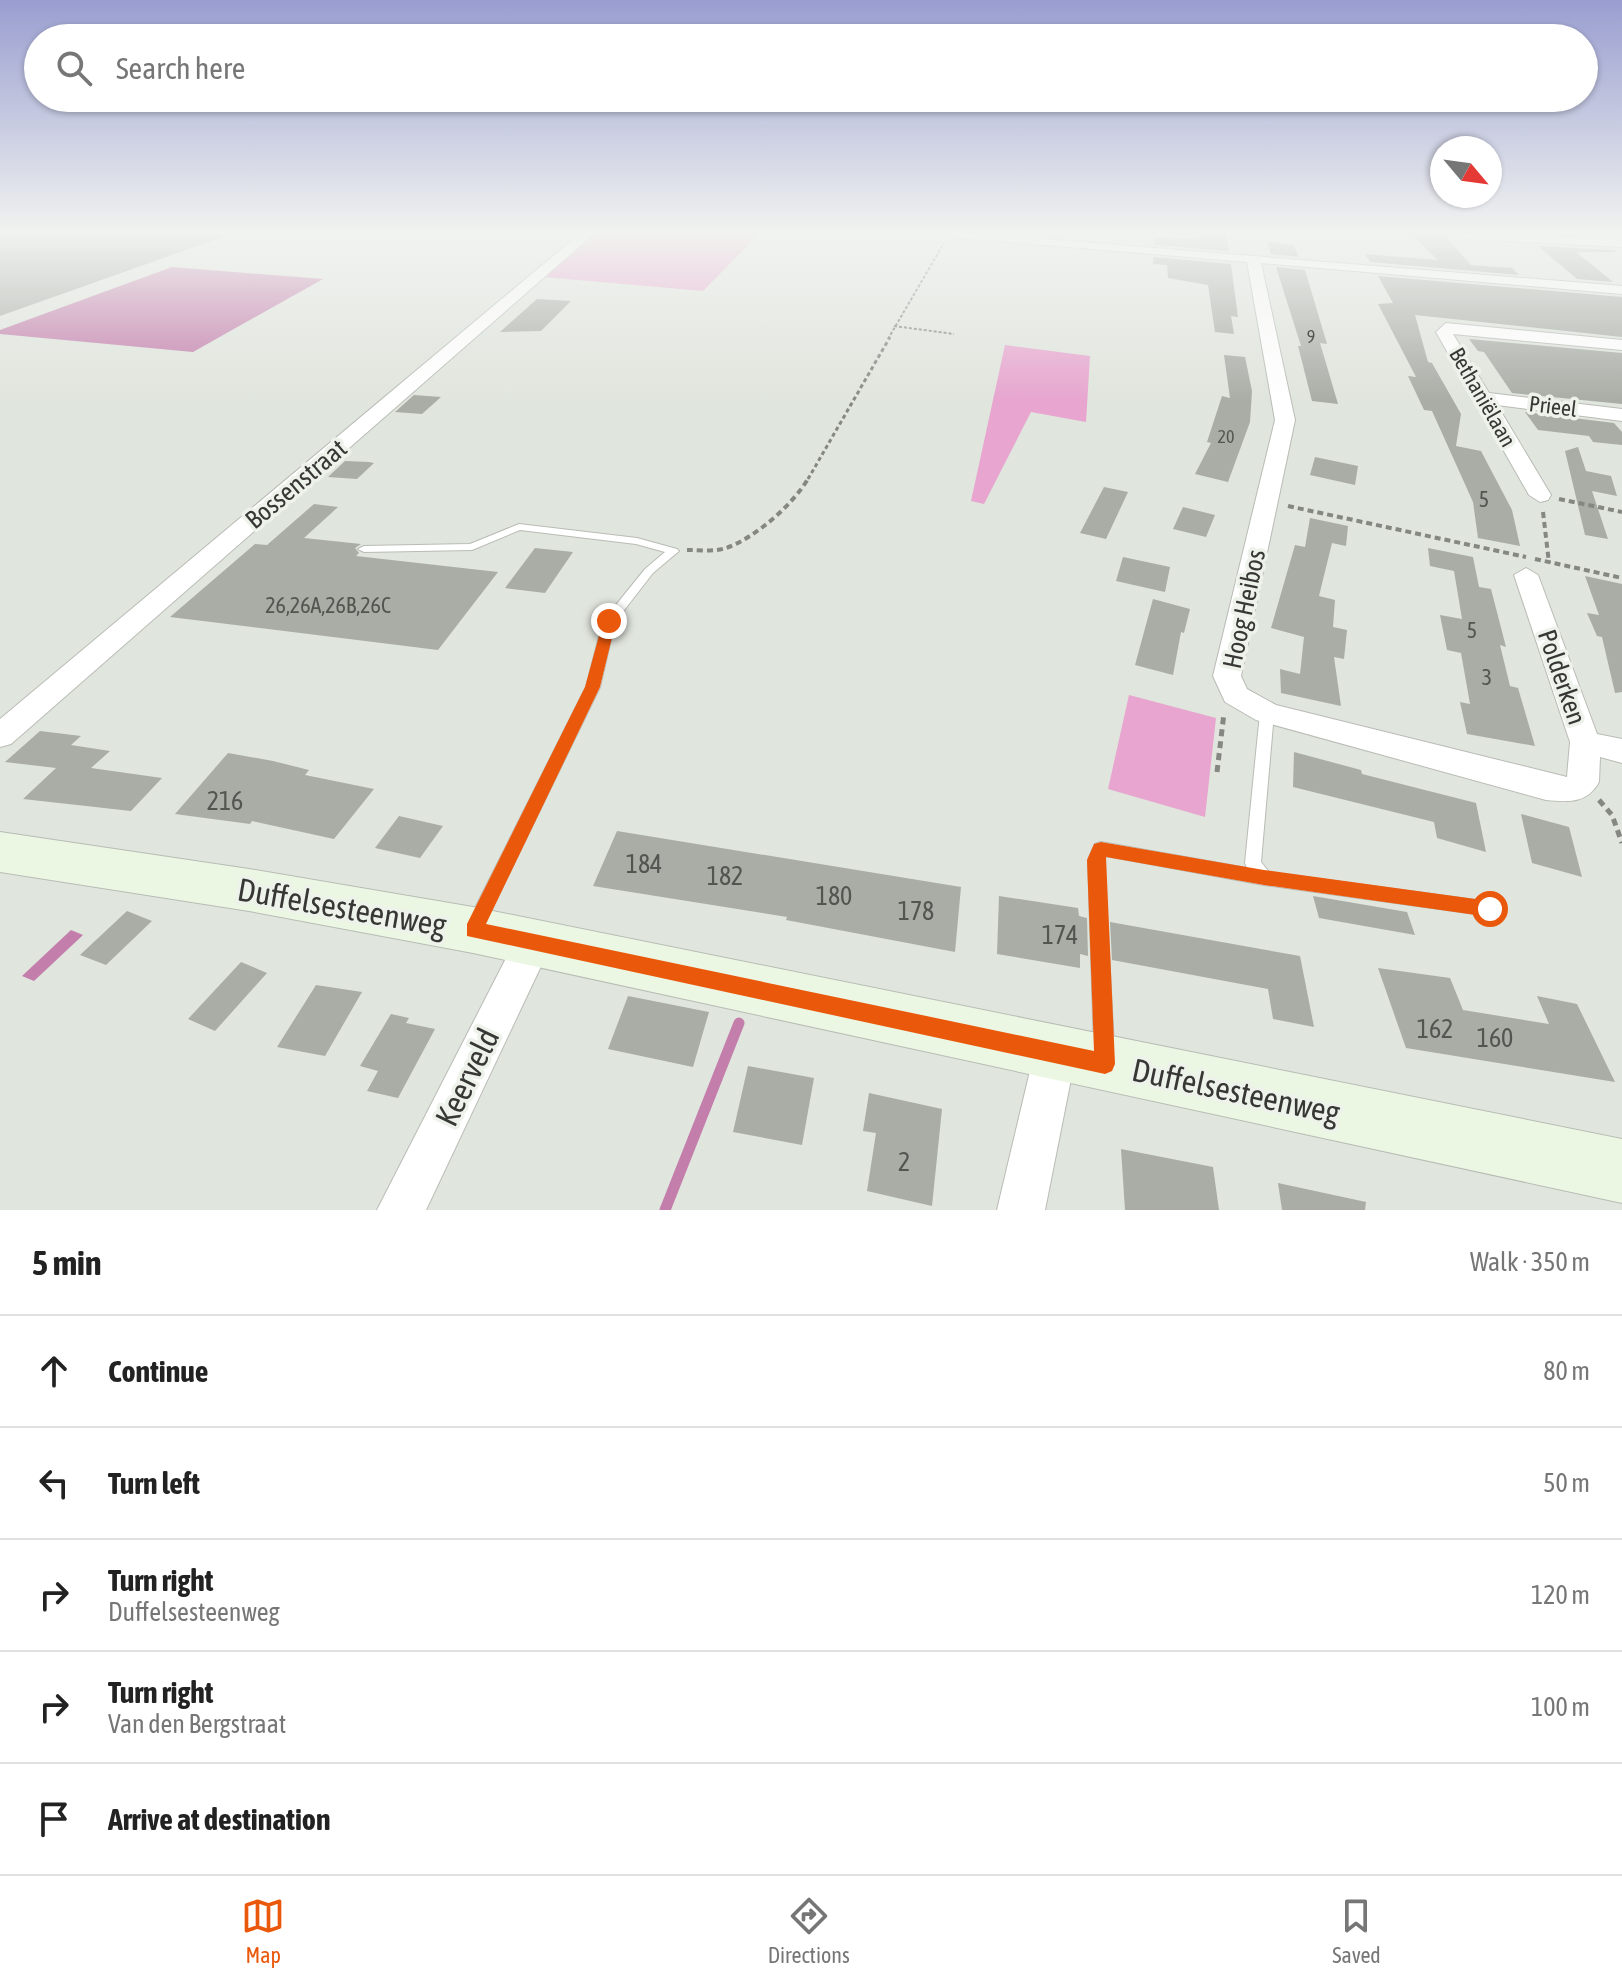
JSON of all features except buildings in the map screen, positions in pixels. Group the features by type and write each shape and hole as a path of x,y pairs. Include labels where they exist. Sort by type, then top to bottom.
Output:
{"street":[{"name":"Bossenstraat","path":"0,736 525,287"},
{"name":"Hoog Heibos","path":"1259,287 1285,420 1227,676 1235,695 1267,713 1546,787 1572,790 1583,782"},
{"path":"1592,287 1622,290"},
{"name":"Bethaniëlaan","path":"1540,495 1444,332 1446,328 1622,345"},
{"name":"Prieel","path":"1483,398 1622,415"},
{"name":"Polderken","path":"1538,568 1585,742 1583,782"},
{"path":"1585,742 1622,751"},
{"name":"Duffelsesteenweg","path":"0,852 249,890 473,930 1622,1171"},
{"name":"Keerveld","path":"401,1210 533,943"},
{"path":"1021,1210 1080,1059"}],"lane":[{"path":"364,549 472,547 519,527 637,541 673,551"},
{"path":"473,930 593,687 609,621 649,571 673,551"},
{"path":"1264,878 1253,863 1267,713"},
{"path":"1080,1059 1096,860 1101,849 1264,878 1490,909"}],"path":[{"path":"673,551 723,549 744,539 801,491 917,287"},
{"path":"894,326 954,334"},
{"path":"1538,568 1540,495 1622,512"},
{"path":"1267,501 1538,568 1622,578"},
{"path":"1217,772 1225,705 1235,695"},
{"path":"1583,782 1612,815 1622,843"}],"shaded area":[{"path":"116,287 308,287 193,352 0,334 0,330"},
{"path":"663,287 706,287 703,291"},
{"path":"1005,345 1090,356 1086,422 1031,412 984,504 971,501"},
{"path":"1129,695 1216,718 1205,817 1108,789"},
{"path":"71,930 83,935 34,981 22,976"}],"waterway":[{"path":"665,1210 739,1023"}],"route":[{"path":"609,621 593,687 473,930 1105,1064 1096,860 1101,849 1264,878 1490,909"}]}
